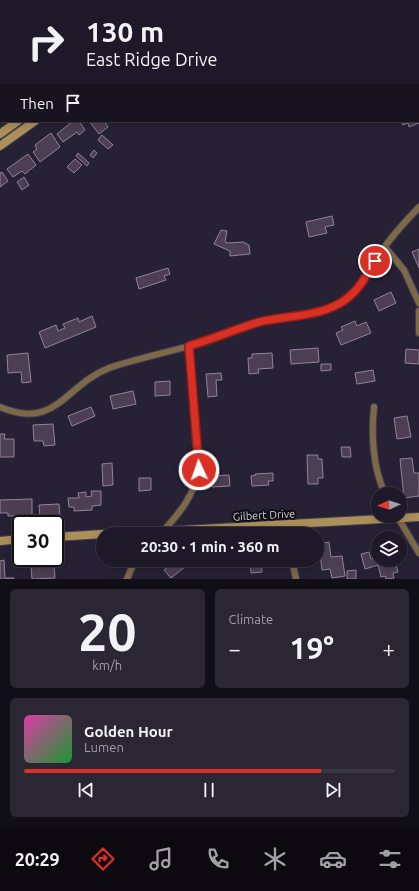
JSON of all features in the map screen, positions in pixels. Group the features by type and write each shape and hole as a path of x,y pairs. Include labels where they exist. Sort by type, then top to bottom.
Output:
{"street":[{"path":"0,134 17,122"},
{"path":"19,122 24,129"},
{"path":"0,146 34,122"},
{"path":"0,407 12,412 27,414 44,412 57,405 80,385 110,368 189,346 257,323 272,319 314,313 339,304 358,289 385,247 419,206"},
{"path":"385,247 404,270 419,302"},
{"path":"419,311 419,333"},
{"path":"167,527 180,513 195,488 199,470 189,346"},
{"path":"374,407 373,421 375,460 378,476 382,487"},
{"name":"Gilbert Drive","path":"407,517 419,518"},
{"name":"Gilbert Drive","path":"243,527 371,519"},
{"path":"401,523 419,553"},
{"path":"64,536 96,534"},
{"path":"0,541 12,540"},
{"path":"127,579 132,567"},
{"path":"293,567 296,579"}],"building":[{"path":"72,122 80,122 85,130 79,135 77,132 63,142 57,134"},
{"path":"90,122 105,122 108,127 99,134"},
{"path":"402,122 419,122 409,127 408,123 403,125"},
{"path":"51,133 60,147 40,162 33,152 37,149 35,145"},
{"path":"102,135 113,145 108,149 98,140"},
{"path":"94,150 97,153 93,158 90,155"},
{"path":"78,153 89,163 87,166 76,156"},
{"path":"28,154 36,165 25,174 22,171 13,177 7,169"},
{"path":"75,159 82,165 74,173 67,167"},
{"path":"2,172 8,181 0,187 0,173"},
{"path":"24,177 29,185 22,190 17,182"},
{"path":"332,216 334,225 325,227 327,233 309,237 306,222"},
{"path":"221,230 227,231 225,242 243,242 249,245 250,254 230,256 230,251 214,244"},
{"path":"419,249 419,268 412,252"},
{"path":"168,268 170,274 164,276 166,280 139,289 136,278"},
{"path":"391,292 396,303 379,311 374,300"},
{"path":"92,316 96,327 45,348 39,332 56,325 58,331 65,328 63,324 78,318 79,322"},
{"path":"355,321 357,326 366,322 371,333 341,345 336,333 343,330 341,327"},
{"path":"318,348 319,362 291,364 290,350"},
{"path":"406,349 419,350 419,364 405,363"},
{"path":"28,353 31,382 22,383 21,372 8,373 7,355"},
{"path":"272,353 273,368 258,369 259,373 249,374 248,358 252,358 252,354"},
{"path":"321,364 331,364 331,370 321,371"},
{"path":"373,370 375,381 357,384 355,373"},
{"path":"221,373 222,380 216,380 217,396 208,397 206,374"},
{"path":"170,381 170,395 155,396 155,382"},
{"path":"133,391 136,404 113,409 110,396"},
{"path":"91,407 95,416 72,426 68,416"},
{"path":"407,416 411,437 397,439 394,418"},
{"path":"53,424 55,445 44,446 43,441 34,441 33,425"},
{"path":"0,434 5,434 4,439 14,439 14,457 0,457"},
{"path":"341,447 350,447 351,457 342,457"},
{"path":"307,455 318,455 318,459 322,459 323,478 318,478 318,484 308,484"},
{"path":"412,458 414,473 419,473 419,496 407,498 407,487 403,487 400,459"},
{"path":"112,463 113,485 103,486 102,464"},
{"path":"273,473 273,481 268,481 269,485 252,486 251,476 256,475 255,474"},
{"path":"229,475 230,486 212,487 212,476"},
{"path":"139,478 151,478 151,490 139,491"},
{"path":"91,491 101,491 101,505 92,506 92,510 74,511 74,507 69,507 68,498 79,498 78,493 86,492 86,497 92,496"},
{"path":"32,499 32,515 8,516 8,513 0,513 0,500"},
{"path":"59,504 60,515 40,515 39,505"},
{"path":"329,542 331,557 342,556 345,576 332,578 330,569 322,570 322,567 324,567 324,543"},
{"path":"369,552 372,567 365,569 361,554"},
{"path":"4,560 5,578 14,579 0,579 0,561"},
{"path":"31,567 54,567 55,578 32,579"},
{"path":"168,567 185,567 171,578 164,570"},
{"path":"251,567 262,567 262,572 251,573"},
{"path":"378,567 397,567 398,572 393,573 394,578 386,579 385,576 381,577"},
{"path":"356,570 356,579 347,579 347,571"}],"route":[{"path":"199,470 189,346 257,323 272,319 306,315 331,308 344,301 358,289 375,261"}]}
